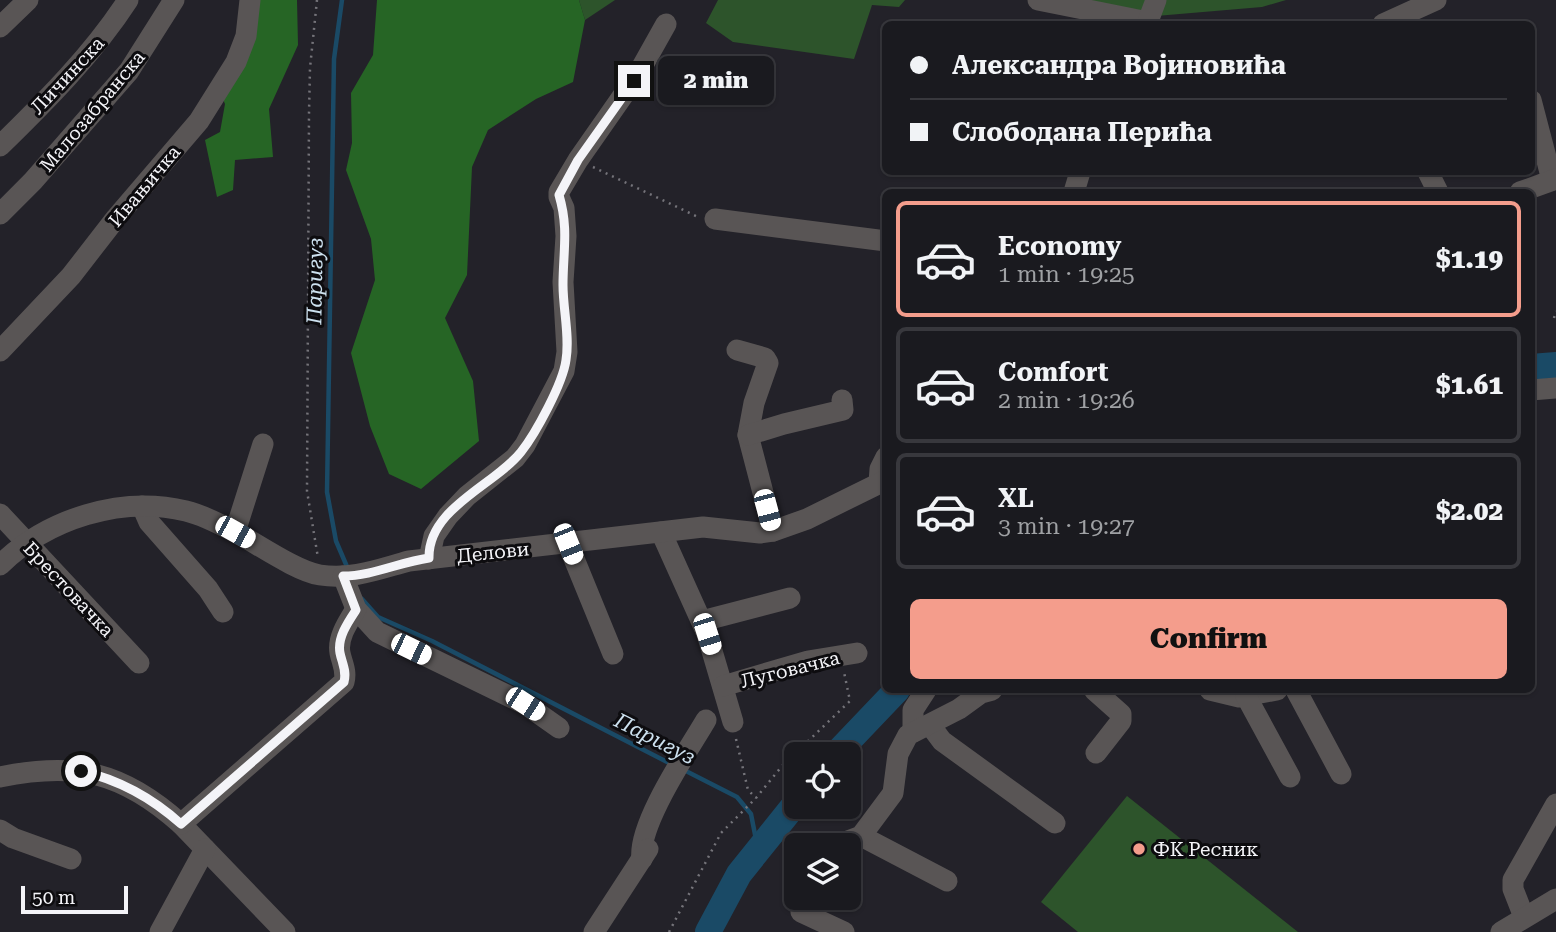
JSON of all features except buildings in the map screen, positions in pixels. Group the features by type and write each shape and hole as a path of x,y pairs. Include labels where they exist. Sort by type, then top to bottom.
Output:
{"street":[{"path":"0,27 27,0"},
{"name":"Личинска","path":"0,146 103,37 128,0"},
{"name":"Малозабранска","path":"0,214 33,181 130,71 174,0"},
{"name":"Ивањичка","path":"0,351 71,276 116,218 199,121 236,62 246,36 250,0"},
{"path":"1038,0 1138,21"},
{"path":"1148,21 1156,0"},
{"path":"1390,21 1436,0"},
{"path":"429,558 434,536 448,516 467,496 515,458 525,446 564,371 567,352 563,282 566,236 564,208 559,195 578,160 638,74 666,24"},
{"path":"1528,189 1554,180 1535,114"},
{"path":"715,219 882,240"},
{"path":"737,350 765,358 768,363 754,403 748,435 773,531"},
{"path":"1535,390 1556,388"},
{"path":"748,435 843,410 842,400"},
{"path":"235,532 263,444"},
{"path":"882,466 878,475 882,482"},
{"name":"Делови","path":"0,565 26,543 52,528 99,510 142,506 188,511 235,532 309,572 345,576 370,573 429,558 704,527 760,533 773,531 807,519 882,482"},
{"path":"142,506 149,522 191,568 223,612"},
{"name":"Брестовачка","path":"0,514 139,663"},
{"name":"Луговачка","path":"661,532 702,621 733,722"},
{"path":"568,544 613,654"},
{"path":"345,576 356,610 377,632 525,704 559,728"},
{"path":"702,621 790,598"},
{"path":"181,824 344,682 346,675 340,644 346,626 356,610"},
{"name":"Луговачка","path":"723,686 782,667 849,654"},
{"path":"924,693 913,710 922,728 935,734 1055,823"},
{"path":"947,881 861,836 893,793 898,754 904,740 981,693"},
{"path":"1096,754 1121,721 1121,714 1097,693"},
{"path":"1222,693 1234,696 1262,693"},
{"path":"1298,693 1341,774"},
{"path":"1246,696 1290,777"},
{"path":"594,932 647,850 640,849 647,826 706,720"},
{"path":"0,777 43,769 81,771 124,784 145,796 181,824 285,932"},
{"path":"1524,917 1513,889 1513,880 1556,804"},
{"path":"4,840 71,859"},
{"path":"160,932 205,849"},
{"path":"1500,932 1556,899"},
{"path":"799,914 844,932"}],"path":[{"path":"317,0 310,68 309,113 307,491 321,575"},
{"path":"578,160 688,213 715,219"},
{"path":"1555,318 1556,311"},
{"path":"669,932 721,833 756,798 782,766 850,701 849,654"},
{"path":"733,722 748,790 756,798"}],"green space":[{"path":"250,0 297,0 298,45 269,109 273,157 235,160 233,190 217,197 205,140 220,132 225,104 219,90"},
{"path":"377,0 579,0 585,20 573,82 536,99 488,130 472,167 467,275 445,318 473,381 479,441 421,489 389,474 370,426 351,353 375,280 371,239 346,170 352,143 351,93 373,55"},
{"path":"579,0 615,0 585,20"},
{"path":"718,0 905,0 899,7 872,5 854,59 733,42 706,23"},
{"path":"1076,0 1286,0 1262,7 1156,16"},
{"name":"ФК Ресник","path":"1127,796 1298,932 1078,932 1041,902"}],"waterway":[{"name":"Паригуз","path":"342,0 334,59 327,492 336,541 348,569"},
{"path":"1535,367 1556,365"},
{"name":"Паригуз","path":"362,599 378,617 432,641 671,764"},
{"path":"847,742 894,693"},
{"name":"Паригуз","path":"682,769 737,797 751,814 758,850"},
{"path":"708,932 739,874 784,818"}],"place":[{"name":"ФК Ресник","path":"1139,849"}],"route":[{"path":"81,771 124,784 164,808 181,824 344,682 346,675 340,652 341,637 356,610 343,576 370,573 429,558 434,536 456,506 515,458 525,446 560,381 567,352 563,295 565,224 564,208 559,195 578,160 634,81"}]}
